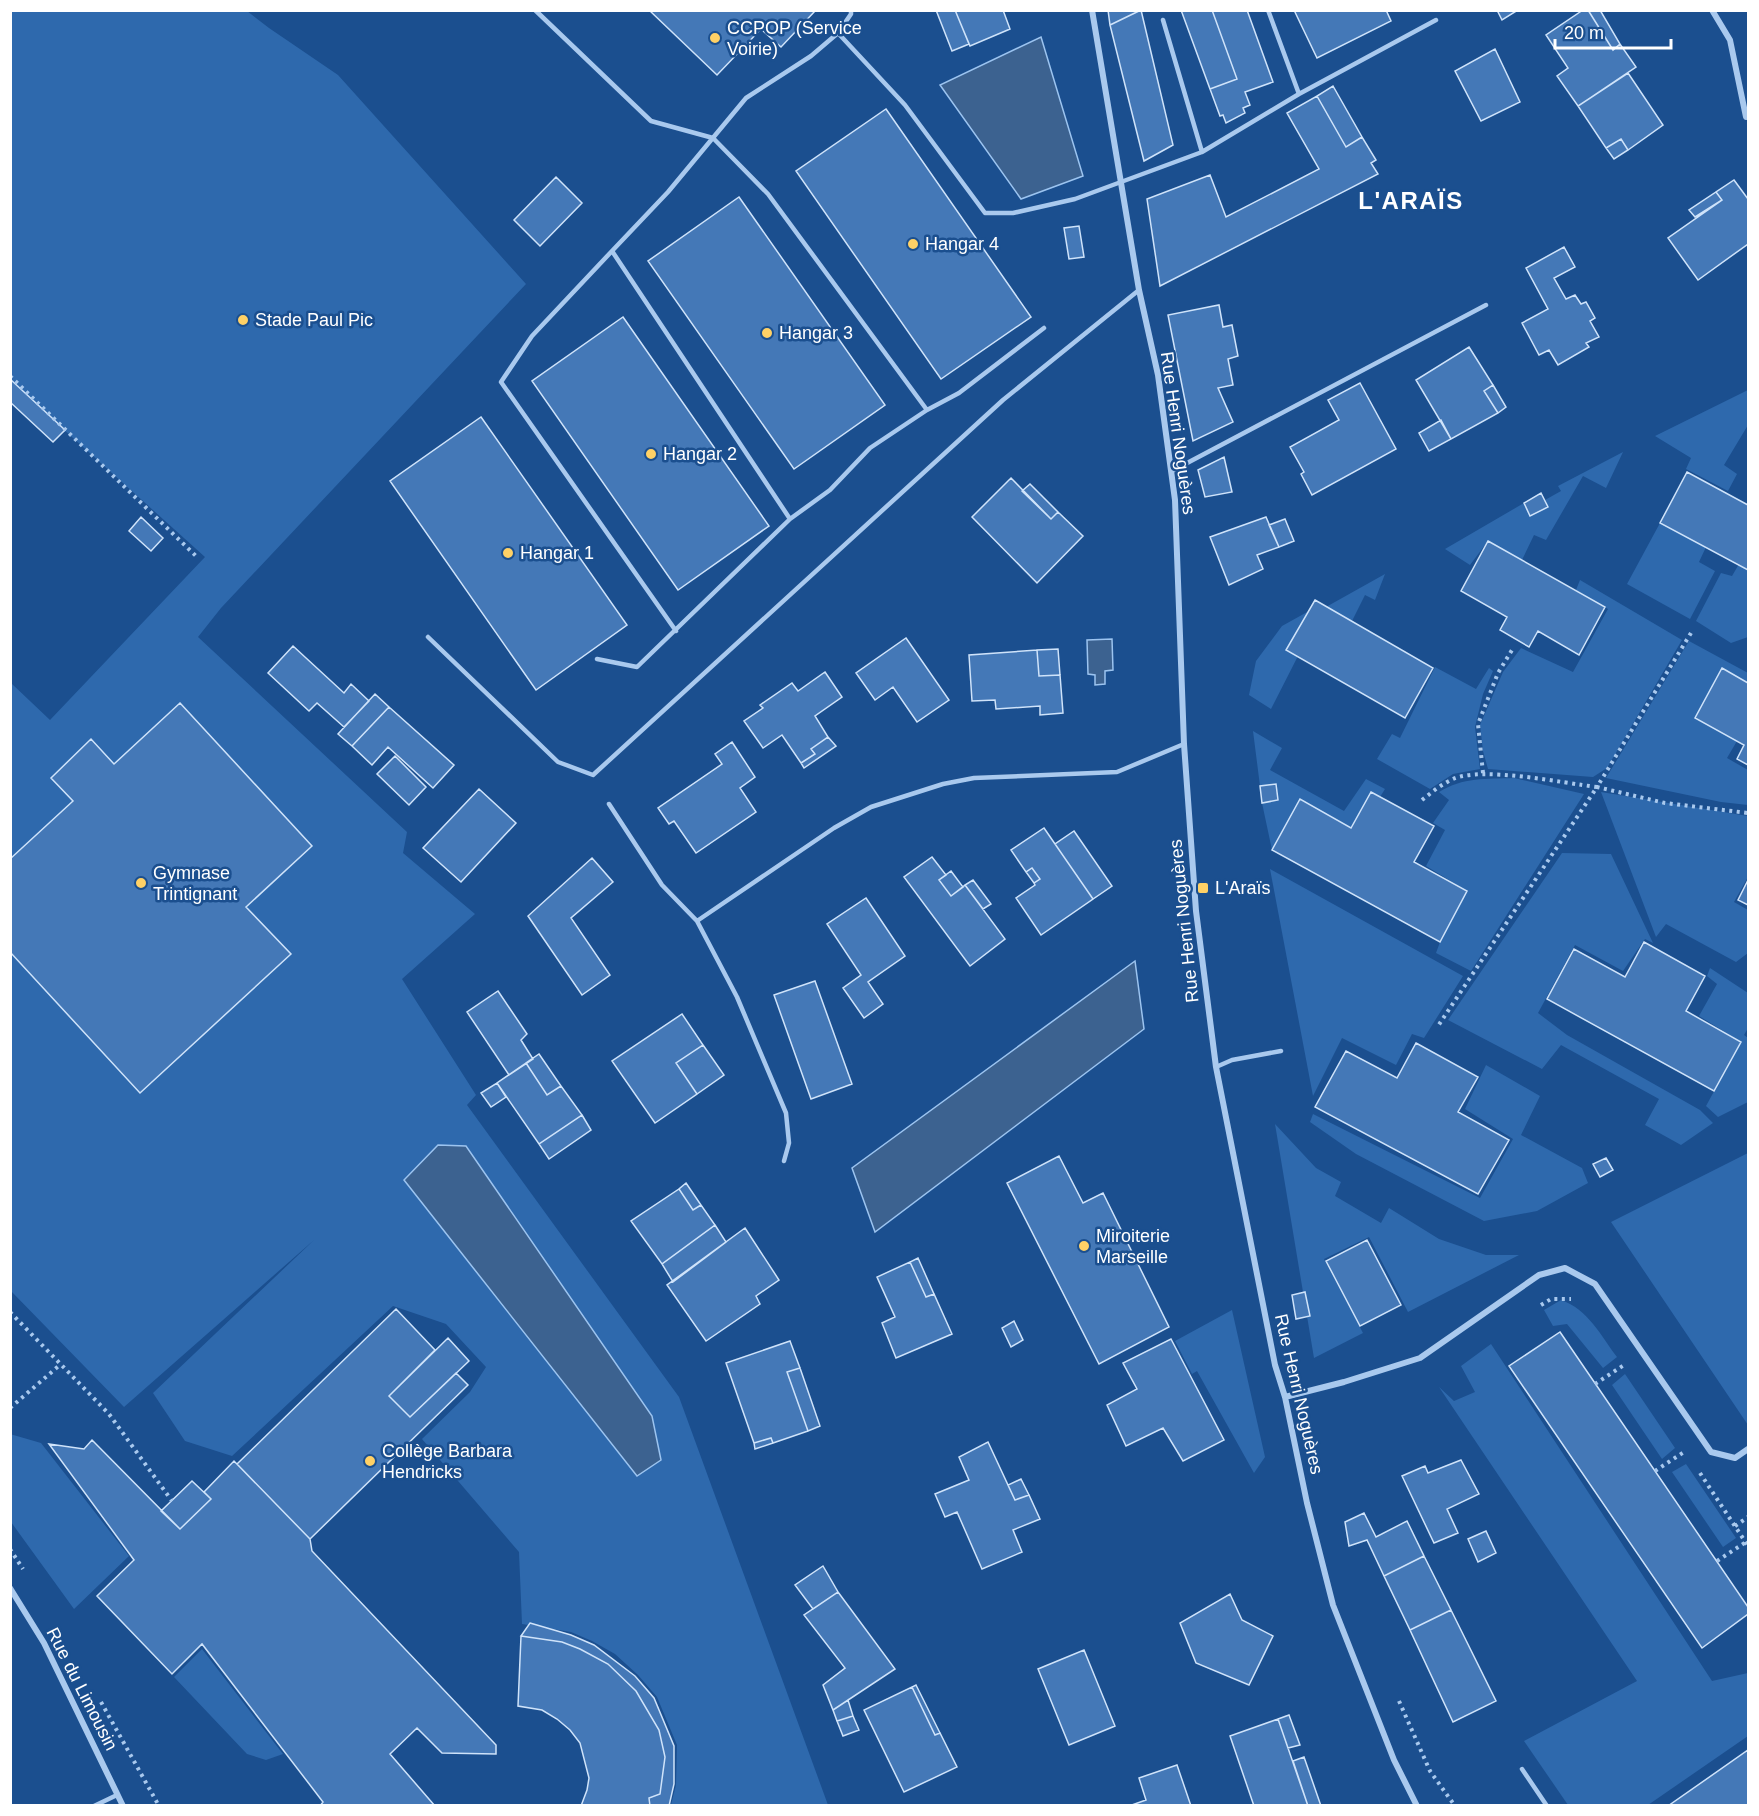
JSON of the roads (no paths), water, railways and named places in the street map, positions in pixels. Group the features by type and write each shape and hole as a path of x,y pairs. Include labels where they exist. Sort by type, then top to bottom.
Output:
{"street":[{"name":"Rue Henri Noguères","path":"1092,10 1139,290 1158,375 1172,471 1184,744 1196,911 1216,1067 1275,1365 1285,1397 1307,1503 1333,1605 1394,1760 1417,1806"},
{"path":"1712,10 1730,40 1746,117"},
{"path":"1285,1397 1344,1383 1420,1358 1539,1275 1565,1268 1595,1284 1711,1452 1735,1458 1749,1449"},
{"name":"Rue du Limousin","path":"10,1588 44,1643 123,1806"}],"lane":[{"path":"535,10 651,121 713,138 768,194 927,411"},
{"path":"676,631 501,382 532,336 668,192 746,98 811,56 838,33 851,14 851,10"},
{"path":"1268,10 1299,94"},
{"path":"1163,20 1202,152"},
{"path":"838,33 905,105 984,213 1013,213 1075,199 1202,152 1299,94 1436,20"},
{"path":"612,251 790,519"},
{"path":"428,637 558,762 592,775 1003,400 1139,290"},
{"path":"1172,471 1486,305"},
{"path":"597,659 637,667 790,519 830,490 870,448 959,393 1044,328"},
{"path":"698,921 834,828 871,807 943,784 974,778 1117,772 1184,744"},
{"path":"609,804 662,885 698,921 737,997 786,1113 789,1143 784,1161"},
{"path":"1216,1067 1232,1060 1281,1051"},
{"path":"1522,1769 1546,1806"},
{"path":"94,1806 117,1794"}],"place":[{"name":"CCPOP (Service Voirie)","path":"715,38"},
{"name":"Hangar 4","path":"913,244"},
{"name":"Stade Paul Pic","path":"243,320"},
{"name":"Hangar 3","path":"767,333"},
{"name":"Hangar 2","path":"651,454"},
{"name":"Hangar 1","path":"508,553"},
{"name":"Gymnase Trintignant","path":"141,883"},
{"name":"L'Araïs","path":"1203,888"},
{"name":"Miroiterie Marseille","path":"1084,1246"},
{"name":"Collège Barbara Hendricks","path":"370,1461"}],"district":[{"name":"L'ARAÏS","path":"1411,201"}]}
